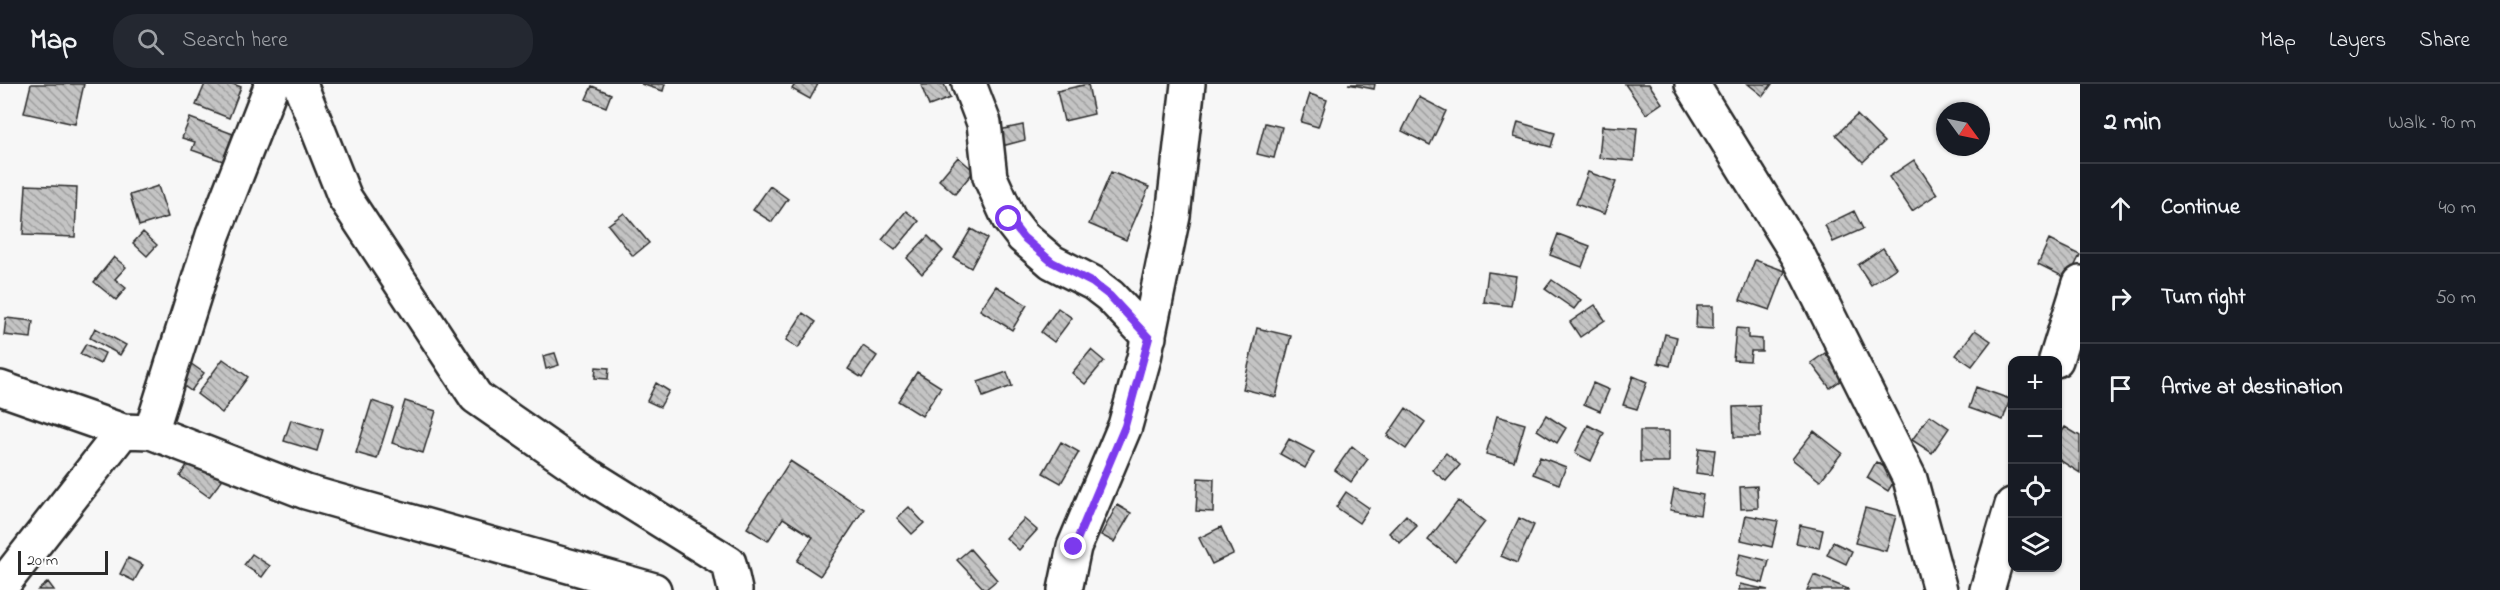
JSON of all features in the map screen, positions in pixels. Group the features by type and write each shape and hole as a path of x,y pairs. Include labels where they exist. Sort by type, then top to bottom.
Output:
{"street":[{"path":"0,588 137,431 272,84"},
{"path":"300,84 345,198 476,397 591,477 729,562 735,590"},
{"path":"969,84 984,123 990,177 1009,219 1023,237 1052,262 1093,283 1110,296 1149,338"},
{"path":"1065,590 1074,547 1125,426 1149,338 1173,216 1188,84"},
{"path":"1692,84 1799,257 1910,479 1940,590"},
{"path":"2057,356 2080,283"},
{"path":"0,388 137,431 306,492 654,590"},
{"path":"1987,590 2009,518"}],"building":[{"path":"31,84 84,84 75,124 24,113"},
{"path":"205,84 233,84 241,87 229,118 196,105"},
{"path":"641,84 665,84 663,91"},
{"path":"795,84 818,84 810,99 792,89"},
{"path":"944,84 950,98 929,106 921,85"},
{"path":"1088,84 1094,114 1064,121 1057,91"},
{"path":"1348,84 1375,84 1374,89"},
{"path":"1625,84 1649,84 1662,103 1646,114"},
{"path":"1748,84 1772,84 1763,96"},
{"path":"592,86 611,94 606,107 586,99"},
{"path":"1310,94 1327,100 1318,127 1301,122"},
{"path":"1419,97 1446,111 1430,145 1402,131"},
{"path":"1857,115 1884,142 1863,162 1836,135"},
{"path":"190,118 233,134 223,161 192,150 195,142 182,138"},
{"path":"1518,122 1555,133 1551,147 1514,137"},
{"path":"1265,123 1282,127 1274,158 1257,154"},
{"path":"1023,125 1025,140 1002,146 999,130"},
{"path":"1602,126 1637,128 1634,161 1599,158"},
{"path":"958,157 974,171 955,194 939,180"},
{"path":"1914,160 1937,194 1912,211 1889,177"},
{"path":"1111,172 1149,187 1126,240 1089,224"},
{"path":"1588,172 1616,182 1604,214 1576,204"},
{"path":"26,185 77,187 75,237 23,235"},
{"path":"158,186 168,217 139,226 130,195"},
{"path":"770,186 788,199 772,222 753,210"},
{"path":"906,211 919,221 895,250 882,240"},
{"path":"1854,211 1863,229 1833,242 1825,225"},
{"path":"624,213 649,243 633,256 608,225"},
{"path":"971,229 987,238 971,268 954,258"},
{"path":"143,232 157,245 147,256 133,243"},
{"path":"1558,234 1590,246 1582,267 1550,255"},
{"path":"928,236 943,251 922,274 907,258"},
{"path":"2049,240 2080,255 2068,279 2038,264"},
{"path":"1883,248 1896,268 1871,285 1858,265"},
{"path":"114,257 126,267 115,279 126,288 116,300 94,282"},
{"path":"1755,260 1785,271 1770,310 1740,300"},
{"path":"1488,272 1516,276 1511,306 1484,302"},
{"path":"1552,280 1581,300 1574,309 1545,289"},
{"path":"996,286 1027,305 1012,330 980,310"},
{"path":"1595,305 1605,320 1580,337 1570,322"},
{"path":"1697,306 1713,306 1713,329 1696,328"},
{"path":"1058,308 1072,318 1054,342 1041,332"},
{"path":"803,313 816,322 798,348 786,340"},
{"path":"6,318 33,321 31,338 4,335"},
{"path":"95,328 126,345 120,355 90,338"},
{"path":"1257,328 1291,336 1276,397 1243,389"},
{"path":"1736,328 1748,329 1748,338 1762,339 1762,351 1751,351 1750,361 1733,360"},
{"path":"1975,330 1991,341 1972,366 1956,355"},
{"path":"1665,334 1677,337 1670,366 1658,363"},
{"path":"86,344 105,353 100,364 80,354"},
{"path":"863,346 877,356 862,378 848,369"},
{"path":"1091,350 1104,361 1085,384 1072,373"},
{"path":"555,353 559,365 546,369 543,356"},
{"path":"1825,353 1844,378 1830,388 1811,363"},
{"path":"223,359 248,377 222,413 197,394"},
{"path":"190,363 204,373 191,391 178,382"},
{"path":"596,367 609,368 608,379 595,378"},
{"path":"917,372 941,387 922,416 898,401"},
{"path":"1007,372 1012,386 983,397 978,382"},
{"path":"1633,376 1647,382 1637,409 1623,405"},
{"path":"656,383 669,391 660,407 647,401"},
{"path":"1593,383 1609,390 1600,411 1584,404"},
{"path":"1976,387 2008,398 2003,420 1969,408"},
{"path":"372,401 393,408 377,459 356,453"},
{"path":"405,401 436,411 423,453 392,443"},
{"path":"1760,406 1760,437 1734,437 1733,407"},
{"path":"1406,408 1425,422 1406,449 1387,436"},
{"path":"1546,415 1566,428 1557,443 1537,430"},
{"path":"1930,415 1949,428 1932,453 1912,440"},
{"path":"1497,416 1525,424 1514,461 1486,454"},
{"path":"291,420 323,430 317,451 284,441"},
{"path":"1588,425 1604,433 1591,461 1575,453"},
{"path":"2065,427 2080,436 2080,473 2062,462 2062,432"},
{"path":"1640,431 1669,431 1669,462 1640,462"},
{"path":"1814,431 1842,453 1820,481 1792,459"},
{"path":"1289,439 1314,452 1305,468 1280,454"},
{"path":"1061,442 1079,452 1061,483 1043,473"},
{"path":"1352,446 1368,459 1351,482 1335,470"},
{"path":"1699,448 1715,450 1712,475 1696,473"},
{"path":"1446,453 1460,465 1446,481 1432,470"},
{"path":"1540,457 1566,467 1559,484 1533,474"},
{"path":"790,461 864,509 820,576 797,561 813,537 783,518 768,541 747,528"},
{"path":"189,462 203,471 209,464 225,476 209,497 180,476"},
{"path":"1876,462 1898,475 1888,491 1867,478"},
{"path":"1198,478 1214,479 1213,512 1196,511"},
{"path":"1757,486 1758,508 1741,509 1740,487"},
{"path":"1674,489 1703,495 1700,515 1670,510"},
{"path":"1346,492 1369,508 1359,523 1336,507"},
{"path":"1458,501 1485,522 1455,561 1428,540"},
{"path":"1117,505 1131,513 1114,542 1101,535"},
{"path":"909,507 924,523 912,534 897,518"},
{"path":"1865,508 1896,516 1886,551 1855,543"},
{"path":"1406,515 1417,526 1400,543 1389,533"},
{"path":"1746,515 1778,521 1772,547 1741,540"},
{"path":"1519,518 1534,525 1517,563 1501,556"},
{"path":"1024,519 1037,530 1019,550 1006,538"},
{"path":"1800,525 1823,530 1819,548 1796,543"},
{"path":"1221,527 1233,554 1212,564 1199,538"},
{"path":"1833,542 1852,551 1846,564 1827,555"},
{"path":"970,549 997,580 985,590 957,560"},
{"path":"252,554 270,566 262,577 244,565"},
{"path":"1740,554 1769,561 1763,583 1735,576"},
{"path":"128,558 143,565 134,581 120,574"},
{"path":"1814,575 1848,589 1848,590 1807,590"},
{"path":"48,582 54,590 38,590"},
{"path":"1740,584 1768,590 1739,590"}],"route":[{"path":"1009,219 1023,237 1052,262 1093,283 1110,296 1149,338 1125,426 1074,547"}]}
